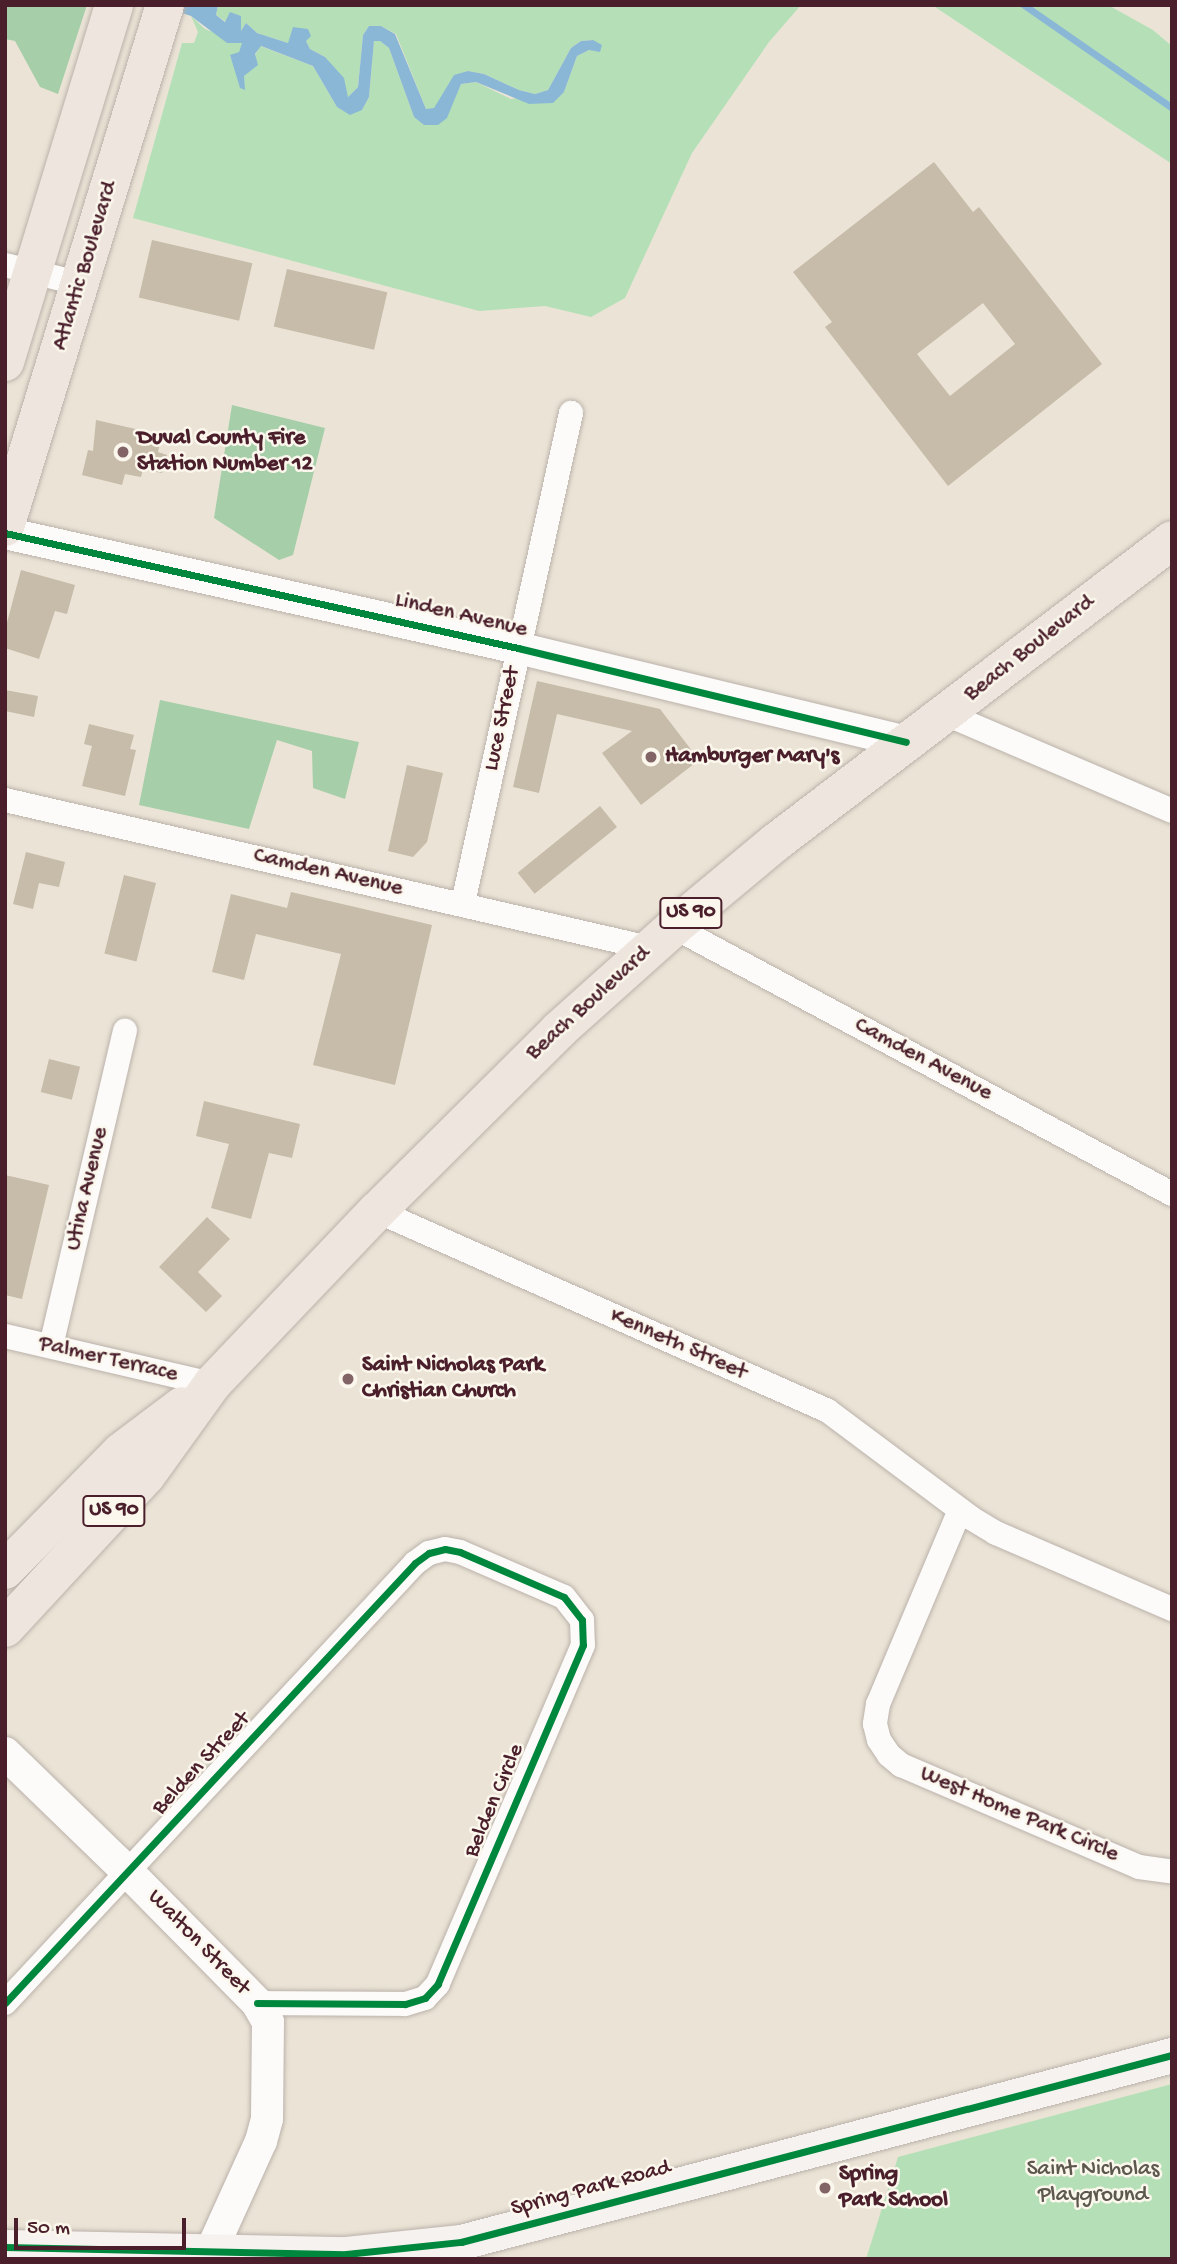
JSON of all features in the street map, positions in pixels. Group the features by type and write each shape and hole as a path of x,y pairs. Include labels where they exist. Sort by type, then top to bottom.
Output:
{"main road":[{"path":"5,362 19,268 114,7"},
{"name":"Atlantic Boulevard","path":"5,527 82,284 163,13"},
{"name":"Beach Boulevard","path":"5,1628 146,1476 212,1384 377,1211 516,1071 662,938 776,842 1172,540"},
{"name":"Beach Boulevard","path":"5,1570 121,1452 212,1384"},
{"name":"Spring Park Road","path":"5,2246 210,2254 346,2254 461,2250 1055,2083 1172,2055"}],"street":[{"path":"19,268 82,284"},
{"name":"Luce Street","path":"463,903 571,412"},
{"name":"Linden Avenue","path":"5,533 518,648 906,742"},
{"path":"946,714 1172,811"},
{"name":"Camden Avenue","path":"5,800 463,903 662,938 1172,1194"},
{"name":"Utina Avenue","path":"51,1346 125,1031"},
{"name":"Kenneth Street","path":"377,1211 828,1411 960,1510 996,1533 1172,1609"},
{"name":"Palmer Terrace","path":"5,1336 212,1384"},
{"name":"West Home Park Circle","path":"960,1510 878,1704 876,1724 879,1740 889,1755 901,1765 1139,1867 1171,1872"},
{"name":"Belden Circle","path":"257,2003 405,2004 425,1998 438,1984 583,1645 582,1620 575,1606 564,1597 460,1552 445,1549 429,1553"},
{"name":"Belden Street","path":"5,2003 415,1563 429,1553"},
{"name":"Walton Street","path":"5,1754 128,1872 257,2003 268,2022 267,2119 261,2141 210,2254"}],"green space":[{"path":"5,5 87,5 58,94 40,87 15,41 5,39"},
{"path":"218,5 801,5 769,42 692,153 625,298 591,317 545,306 479,311 133,218 182,43 194,43 198,32 191,16 205,29 243,43 239,52 230,56 237,70 244,76 260,46 313,66 337,107 362,110 369,97 374,40 380,41 389,48 414,117 425,125 453,100 461,84 476,82 511,99 564,92 577,56 589,50 593,40 581,41 571,48 548,90 535,94 519,90 484,74 467,71 434,109 426,109 396,34 381,26 369,26 363,35 358,87 347,98 325,57 310,49 306,41 292,39 288,43 257,33 246,23 241,32 216,15"},
{"path":"932,5 1108,5 1153,30 1172,46 1172,164"},
{"path":"232,405 325,428 293,555 279,560 214,518"},
{"path":"160,700 359,742 345,799 313,788 312,751 277,740 249,829 139,805"},
{"name":"Saint Nicholas Playground","path":"1172,2084 1172,2259 866,2259 898,2157"}],"water":[{"path":"158,5 218,5 216,15 225,22 230,12 241,16 241,31 246,23 257,33 288,43 293,27 308,29 311,36 306,41 310,49 325,57 344,78 348,97 358,87 363,35 369,26 381,26 395,34 426,109 434,108 454,75 468,71 484,74 519,90 535,94 548,90 571,48 581,41 593,40 602,45 600,52 589,50 577,56 564,92 553,103 529,104 476,82 461,84 447,118 438,125 424,125 414,117 389,48 380,41 374,41 369,97 362,110 350,115 337,107 313,66 261,46 255,54 258,65 244,76 245,90 240,88 230,55 239,52 242,43 227,43 191,16"}],"building":[{"path":"934,162 973,212 979,207 1102,364 948,486 825,327 832,322 793,272","holes":["983,303 1015,344 950,396 917,354"]},
{"path":"152,240 252,263 239,321 139,297"},
{"path":"287,269 387,292 374,350 274,326"},
{"name":"Duval County Fire Station Number 12","path":"96,420 162,435 158,452 167,455 162,473 143,469 141,477 125,474 122,485 82,475 88,450 93,451"},
{"path":"21,570 75,585 67,614 55,611 39,659 5,648 5,630"},
{"path":"537,681 660,709 699,760 641,805 602,753 632,731 557,714 539,793 513,787"},
{"path":"5,690 38,696 34,717 5,711"},
{"path":"89,724 134,735 130,749 136,750 125,796 82,786 92,746 84,744"},
{"path":"407,765 443,773 427,842 413,857 388,851"},
{"path":"600,806 617,827 535,894 518,873"},
{"path":"26,852 65,862 59,887 39,883 33,909 13,904"},
{"path":"124,875 156,883 136,962 104,954"},
{"path":"291,892 432,925 395,1085 313,1065 341,954 256,934 244,980 212,972 231,894 287,908"},
{"path":"49,1059 80,1067 72,1100 41,1092"},
{"path":"204,1101 300,1124 292,1158 269,1153 251,1219 211,1208 229,1144 196,1136"},
{"path":"5,1175 49,1185 22,1299 5,1295"},
{"path":"207,1217 230,1239 198,1272 222,1296 206,1312 159,1267"}],"waterway":[{"path":"1024,5 1172,108"}],"cycle path":[{"path":"5,533 518,648 906,742"},
{"path":"5,2003 415,1563 429,1553 445,1549 460,1552 564,1597 582,1620 583,1645 438,1984 425,1998 405,2004 257,2003"},
{"path":"5,2247 346,2254 461,2242 1172,2055"}],"place":[{"name":"Duval County Fire Station Number 12","path":"123,452"},
{"name":"Hamburger Mary's","path":"651,757"},
{"name":"Saint Nicholas Park Christian Church","path":"348,1379"},
{"name":"Spring Park School","path":"825,2188"}]}
